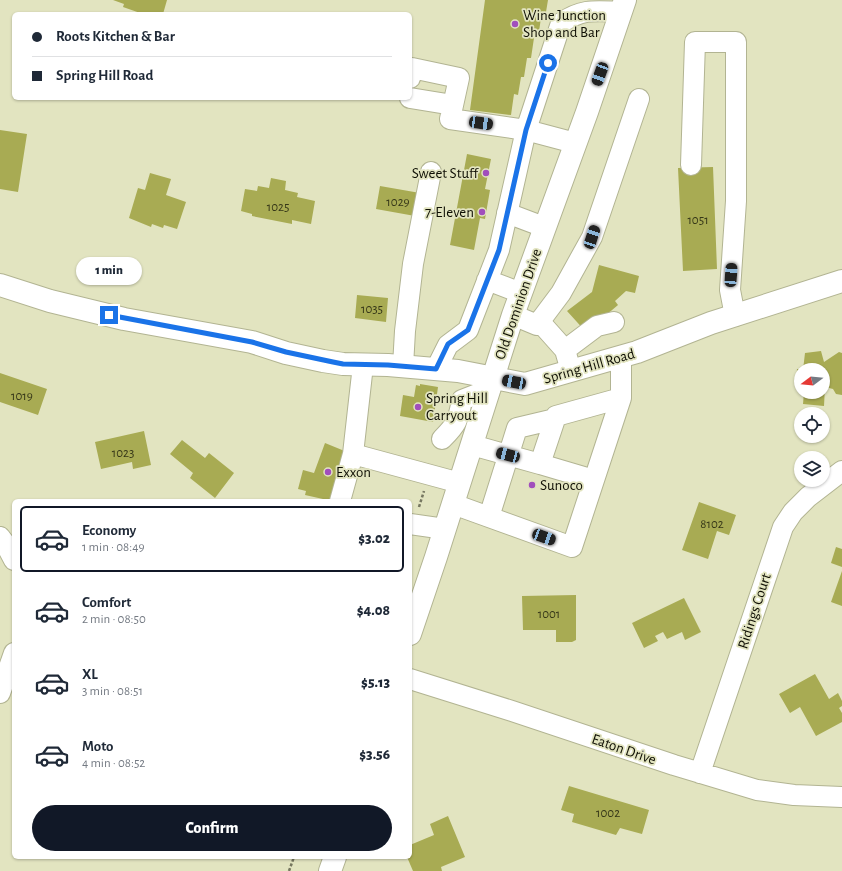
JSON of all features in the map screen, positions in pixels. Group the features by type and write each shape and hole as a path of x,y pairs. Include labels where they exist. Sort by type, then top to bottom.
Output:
{"main road":[{"name":"Old Dominion Drive","path":"412,628 492,384 513,315 623,6"},
{"name":"Spring Hill Road","path":"0,285 50,301 124,319 252,342 280,351 323,361 343,364 403,366 458,371 492,384 525,384 637,352 711,323 842,281"},
{"path":"330,871 334,859"}],"street":[{"path":"436,369 448,344 468,330 499,250 526,130 561,23 572,15 589,10 623,6"},
{"path":"692,165 695,42 736,42 736,201 730,290 735,316"},
{"path":"412,68 459,78 450,119 526,130 575,143"},
{"path":"412,98 453,105"},
{"path":"513,315 537,325 561,293 592,237 639,99"},
{"path":"403,366 405,332 413,264 431,172"},
{"path":"507,213 544,227"},
{"path":"487,280 521,293"},
{"path":"540,322 565,350 571,371"},
{"path":"565,350 597,326 614,322"},
{"path":"353,454 456,494 489,517 572,547 621,398 621,357"},
{"path":"341,499 353,454 363,364"},
{"path":"442,439 459,419 462,400 492,384"},
{"path":"540,464 556,416 621,398"},
{"path":"489,517 517,428 555,419"},
{"path":"472,445 594,480"},
{"name":"Ridings Court","path":"700,773 783,527 793,512 808,497 842,471"},
{"path":"412,524 445,529"},
{"path":"0,537 12,556"},
{"path":"0,694 12,659"},
{"name":"Eaton Drive","path":"412,681 512,711 700,773 757,790 794,795 842,797"}],"path":[{"path":"289,871 293,859"}],"building":[{"path":"113,0 167,0 164,12 137,12 123,7 124,4"},
{"path":"485,0 548,0 545,18 541,18 538,38 534,38 531,58 527,58 524,77 521,77 518,95 514,94 511,115 470,110"},
{"path":"0,130 27,134 18,192 0,189"},
{"path":"467,154 491,159 485,189 490,190 485,219 480,218 474,250 450,245"},
{"path":"713,167 717,269 683,271 678,168"},
{"path":"150,173 171,179 166,195 186,202 177,229 164,225 163,228 152,224 151,227 129,218 138,188 145,190"},
{"path":"271,178 286,181 285,190 298,193 297,197 315,201 311,224 292,220 292,224 252,216 252,214 241,211 245,189 257,191 258,186 269,188"},
{"path":"380,186 420,193 415,216 376,209"},
{"path":"599,265 639,276 635,293 626,291 615,301 618,305 586,332 567,311 592,292"},
{"path":"357,295 388,298 386,322 355,318"},
{"path":"821,351 824,362 839,352 842,353 842,395 836,394 833,389 830,388 830,363 804,363 805,353"},
{"path":"0,373 47,389 38,415 0,402"},
{"name":"Spring Hill Carryout","path":"420,384 438,387 433,422 400,416 403,395 414,397 416,385 420,386"},
{"path":"803,399 824,399 824,406 803,404"},
{"path":"144,431 151,465 133,469 132,462 101,469 95,442"},
{"path":"182,440 205,458 209,453 234,473 215,498 190,478 193,473 170,454"},
{"name":"Exxon","path":"325,443 347,452 333,499 323,499 305,495 306,491 298,489 303,470 314,473"},
{"path":"699,502 736,515 729,535 717,531 708,559 682,550"},
{"path":"836,547 842,549 842,567 831,563"},
{"path":"842,571 842,606 831,602"},
{"path":"576,595 576,640 572,642 556,642 556,630 523,630 522,596"},
{"path":"684,598 701,632 685,640 682,632 667,639 663,632 655,636 658,641 644,648 632,623"},
{"path":"815,674 829,699 838,693 842,701 842,706 839,708 842,713 842,722 816,736 800,707 790,713 779,694"},
{"path":"569,786 649,810 642,834 620,828 616,835 572,822 574,814 561,810"},
{"path":"448,816 465,857 441,867 442,871 413,871 408,859 412,859 412,844 434,835 430,824"}],"place":[{"name":"Wine Junction Shop and Bar","path":"515,24"},
{"name":"Sweet Stuff","path":"486,173"},
{"name":"7-Eleven","path":"482,212"},
{"name":"Spring Hill Carryout","path":"418,407"},
{"name":"Exxon","path":"328,472"},
{"name":"Sunoco","path":"532,485"}],"route":[{"path":"109,315 252,342 268,348 343,364 388,365 436,369 448,344 468,330 499,250 526,130 548,63"}]}
